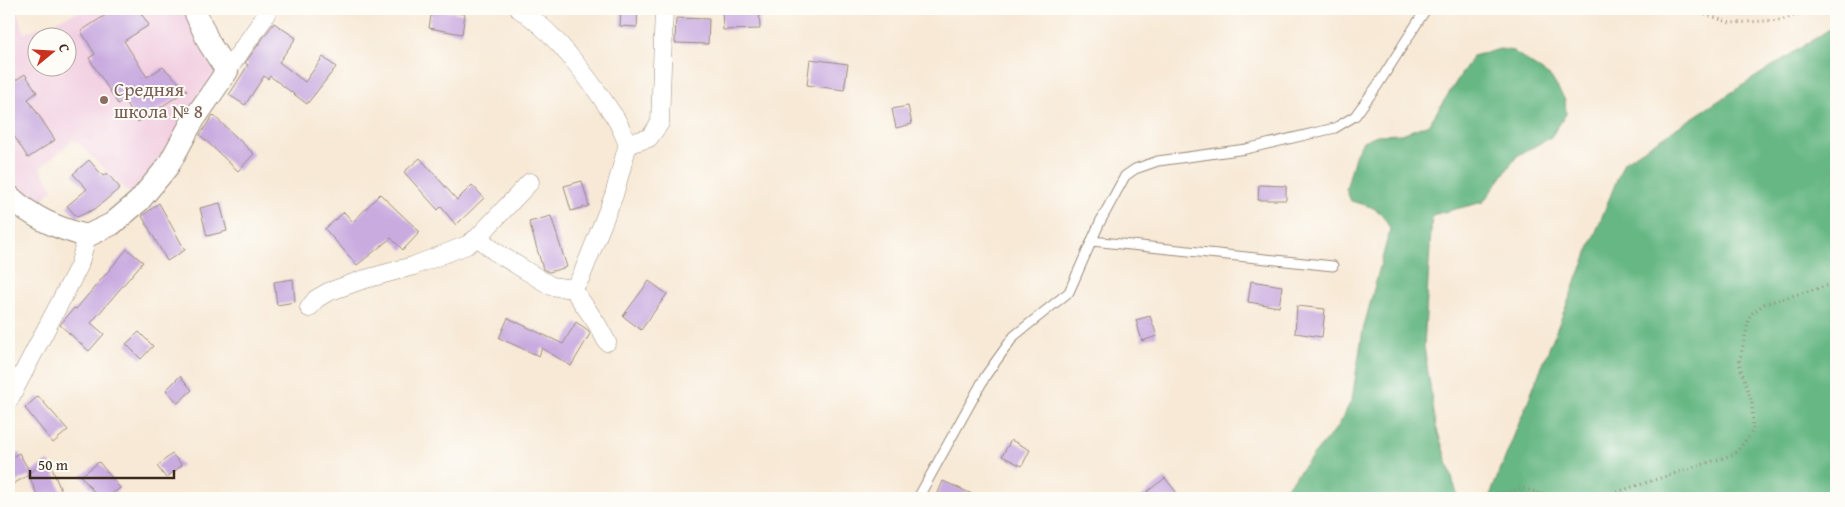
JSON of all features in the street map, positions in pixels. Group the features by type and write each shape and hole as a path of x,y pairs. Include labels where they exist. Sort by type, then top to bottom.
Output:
{"street":[{"path":"194,9 209,43 227,71"},
{"path":"9,196 37,218 61,229 87,236 112,224 139,201 168,166 192,122 264,18 268,9"},
{"path":"519,9 544,30 570,57 613,114 628,144 614,195 581,277 573,289"},
{"path":"628,144 649,138 660,123 664,9"},
{"path":"309,308 316,299 328,292 422,263 467,245 478,237 530,182"},
{"path":"9,400 13,383 79,266 87,236"},
{"path":"478,237 494,251 551,286 573,289 608,342"}],"lane":[{"path":"918,498 986,375 1014,336 1069,292 1100,222 1125,176 1135,169 1158,161 1246,149 1335,128 1345,123 1355,116 1377,86 1426,9"},
{"path":"1092,240 1333,266"}],"path":[{"path":"1691,9 1730,23 1781,20 1817,9"},
{"path":"1598,498 1735,454 1752,431 1752,403 1739,363 1750,315 1764,304 1836,283"},
{"path":"1485,498 1522,488 1559,498"}],"shaded area":[{"name":"Средняя школа № 8","path":"9,9 18,9 24,33 28,31 28,78 78,78 78,28 37,28 86,9 188,9 220,72 152,178 131,195 74,139 40,168 53,189 37,206 9,181"}],"green space":[{"path":"1836,25 1836,498 1489,498 1624,162"},
{"path":"1500,49 1513,51 1551,77 1565,100 1566,114 1551,137 1517,156 1483,202 1432,215 1424,346 1436,426 1457,494 1456,498 1277,498 1339,425 1352,399 1363,330 1390,229 1383,216 1375,209 1351,201 1346,189 1356,153 1363,141 1377,135 1402,134 1429,124 1473,56"}],"building":[{"path":"115,9 138,9 149,25 124,41 147,77 163,67 187,90 138,122 124,100 118,104 89,58 95,54 81,31"},
{"path":"432,9 465,14 462,34 429,28"},
{"path":"621,9 638,9 637,27 620,26"},
{"path":"722,9 759,9 760,29 723,30"},
{"path":"676,18 709,19 708,44 675,43"},
{"path":"274,23 296,38 279,62 305,82 323,57 336,67 307,104 270,76 268,79 264,76 245,105 229,95 248,65 245,63"},
{"path":"810,59 848,64 844,90 807,85"},
{"path":"25,74 37,92 28,99 55,140 28,158 9,128 9,85"},
{"path":"908,106 912,124 896,128 892,109"},
{"path":"213,115 254,154 238,171 200,135"},
{"path":"420,158 457,200 472,185 484,198 456,225 441,207 438,210 404,172"},
{"path":"89,160 103,176 107,173 120,188 95,209 77,217 67,206 87,189 73,174"},
{"path":"582,181 589,206 571,211 564,186"},
{"path":"1259,185 1286,186 1286,200 1258,200"},
{"path":"380,194 420,232 403,250 391,238 357,265 325,229 344,212 353,222"},
{"path":"159,203 185,250 167,261 142,216"},
{"path":"220,203 227,231 207,236 200,208"},
{"path":"551,216 567,267 549,272 543,269 529,222"},
{"path":"127,249 143,262 91,323 104,334 89,351 60,325"},
{"path":"293,279 295,302 277,305 274,282"},
{"path":"649,281 667,294 641,330 623,316"},
{"path":"1251,281 1282,286 1279,307 1248,302"},
{"path":"1297,306 1325,309 1322,337 1295,333"},
{"path":"1150,316 1157,336 1142,341 1136,320"},
{"path":"508,318 563,344 576,322 588,330 590,334 571,366 542,348 539,356 499,338"},
{"path":"139,332 153,346 141,359 126,344"},
{"path":"180,376 192,390 178,403 166,390"},
{"path":"38,396 68,430 53,443 25,408"},
{"path":"1011,440 1030,450 1022,466 1002,456"},
{"path":"19,453 30,472 49,461 64,498 38,498 29,475 9,486 9,459"},
{"path":"172,454 182,465 166,478 157,466"},
{"path":"99,462 120,488 107,498 99,498 81,476"},
{"path":"1165,478 1181,498 1139,498"},
{"path":"943,481 981,498 936,498"}],"place":[{"name":"Средняя школа № 8","path":"104,100"}]}
